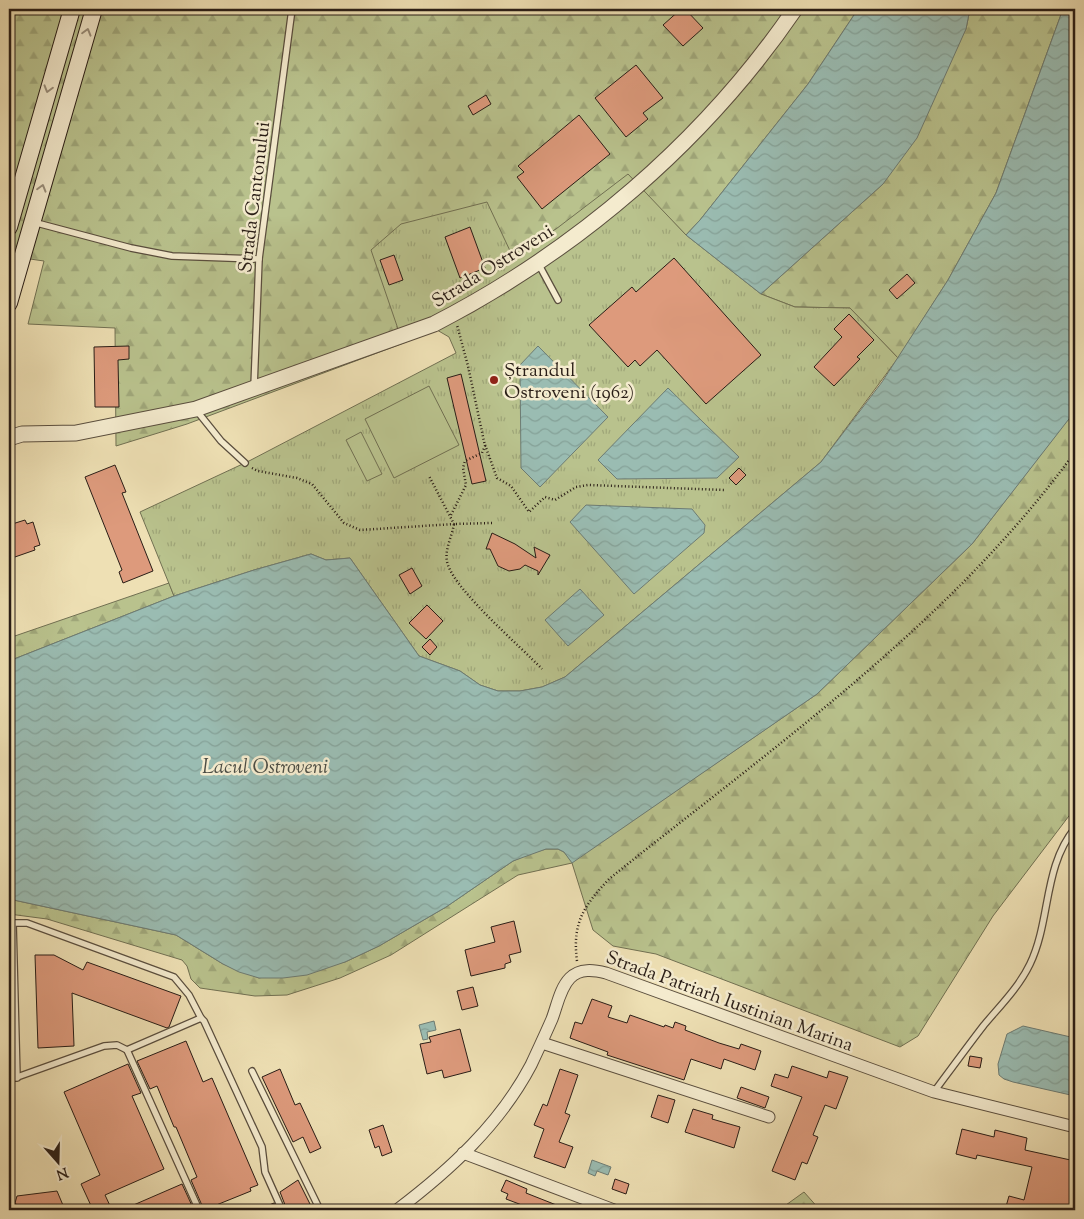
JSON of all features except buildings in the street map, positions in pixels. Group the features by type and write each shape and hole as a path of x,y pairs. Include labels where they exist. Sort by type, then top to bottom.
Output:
{"main road":[{"path":"9,227 72,9"},
{"path":"9,302 94,9"}],"street":[{"name":"Strada Ostroveni","path":"13,436 76,433 196,409 254,390 434,324 454,314 538,263 601,216 664,161 748,70 795,9"},
{"name":"Strada Patriarh Iustinian Marina","path":"397,1210 463,1153 506,1107 542,1043 564,986 570,977 578,972 595,970 606,973 934,1092 1075,1127"},
{"path":"542,1043 769,1117"},
{"path":"463,1153 614,1210"}],"lane":[{"name":"Strada Cantonului","path":"254,390 259,259 292,9"},
{"path":"32,222 131,248 172,256 259,259"},
{"path":"538,263 558,300"},
{"path":"196,409 221,440 244,463"},
{"path":"934,1092 969,1044 1016,986 1029,966 1044,927 1051,881 1058,857 1067,838 1075,828"},
{"path":"17,1078 13,923 27,923 174,977 189,995 204,1021 262,1147 264,1172 282,1210"},
{"path":"127,1050 201,1018"},
{"path":"9,1080 104,1046 117,1045 127,1050 199,1210"},
{"path":"252,1071 320,1210"}],"path":[{"path":"454,314 468,366 485,445 497,478 511,486 529,512 545,498 555,500 576,487 725,490"},
{"path":"450,516 466,485 463,468 465,461 482,453 485,445"},
{"path":"578,972 575,933 588,902 609,879 773,750 949,598 1045,493 1075,452"},
{"path":"244,463 258,471 297,478 312,484 344,523 360,530 492,523"},
{"path":"429,476 454,524 447,552 448,565 457,581 463,590 542,669"}],"green space":[{"path":"9,9 858,9 808,84 686,235 638,186 556,229 397,326 401,344 187,424 116,446 115,328 28,324 44,261 9,256"},
{"path":"970,9 1063,9 996,193 948,280 898,358 850,308 795,307 761,294 883,184 966,29"},
{"path":"628,174 686,235 761,294 795,307 850,308 898,358 821,462 565,677 542,687 520,691 498,691 480,685 460,671 419,656 350,558 326,560 311,554 174,596 140,512 249,461 456,353 449,337 437,330 401,344 397,326 371,250 401,224 487,202 512,255 556,229"},
{"path":"429,386 459,445 394,478 365,419"},
{"path":"1075,410 1075,808 993,916 918,1036 900,1047 656,954 613,946 593,930 572,863 518,875 391,955 340,978 287,995 255,996 200,988 191,979 187,966 182,960 47,919 9,914 9,899 176,935 223,964 259,978 345,962 379,946 446,907 513,861 529,854 546,849 558,849 564,852 572,862 817,694 972,544"},
{"path":"361,432 382,474 367,481 346,440"},
{"path":"169,583 174,596 9,661 9,638"},
{"path":"804,1192 820,1210 779,1210"}],"water":[{"path":"858,9 970,9 966,29 917,138 883,184 761,294 686,235 808,84"},
{"name":"Lacul Ostroveni","path":"1063,9 1075,9 1075,410 972,544 817,694 572,863 564,852 558,849 546,849 513,861 446,907 379,946 345,962 307,975 259,978 239,972 223,964 176,935 9,899 9,661 174,596 311,554 326,560 350,558 419,656 460,671 480,685 498,691 520,691 542,687 565,677 821,462 882,382 948,280 996,193"},
{"path":"538,346 608,417 540,487 521,468 520,365"},
{"path":"668,388 739,457 717,478 617,479 598,460"},
{"path":"586,505 692,509 705,525 704,533 634,594 570,522"},
{"path":"580,589 604,615 568,646 545,620"},
{"path":"434,1021 436,1030 427,1032 428,1039 423,1040 419,1025"},
{"path":"1023,1026 1075,1038 1075,1096 1013,1082 999,1075 998,1064 1007,1034"},
{"path":"592,1160 611,1167 608,1175 597,1171 595,1176 588,1173"}],"place":[{"name":"Ștrandul Ostroveni (1962)","path":"494,380"}]}
